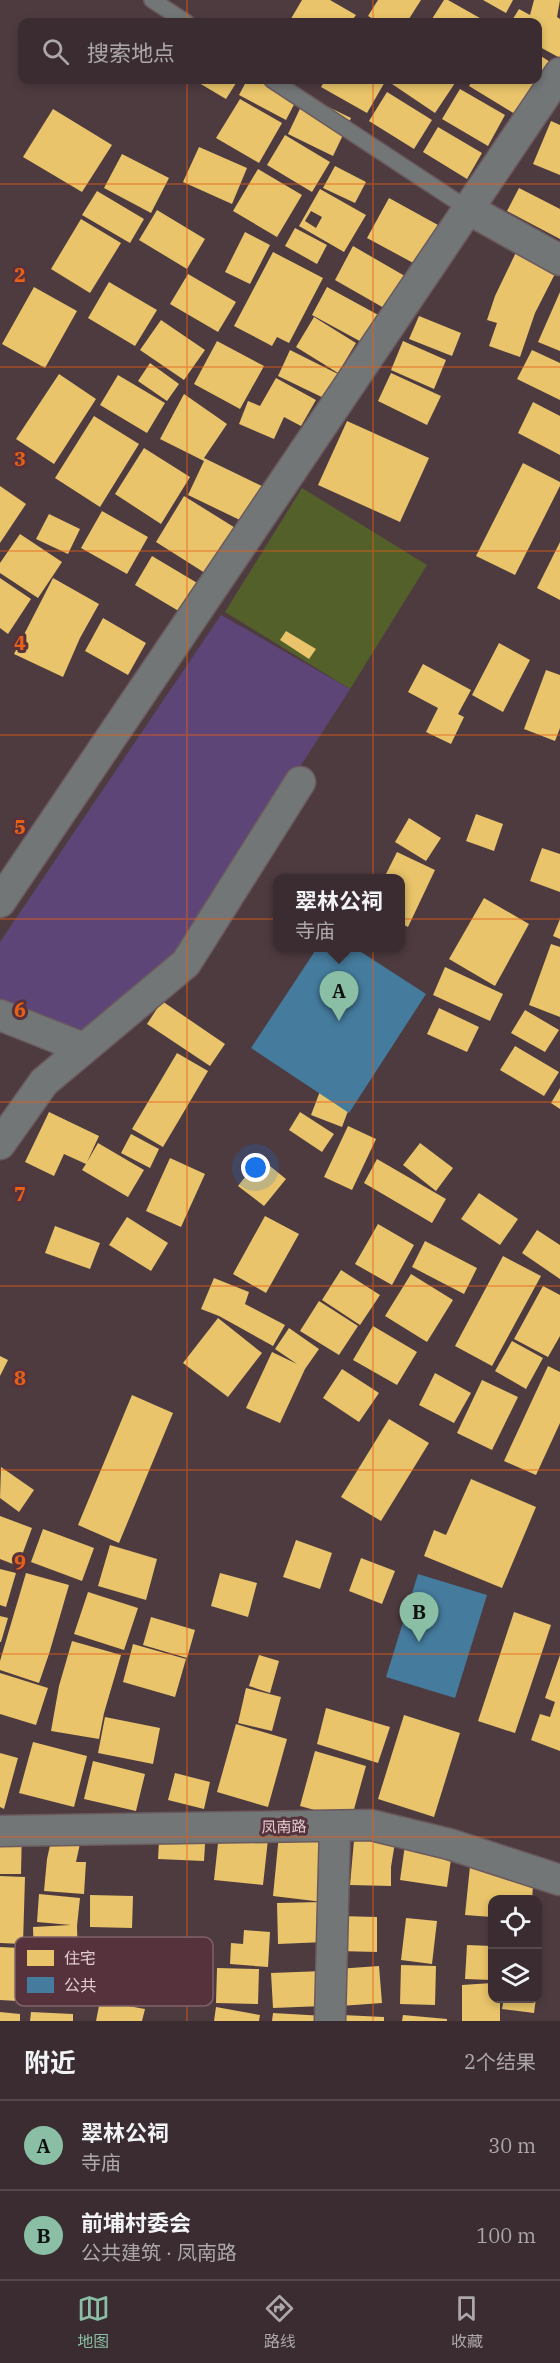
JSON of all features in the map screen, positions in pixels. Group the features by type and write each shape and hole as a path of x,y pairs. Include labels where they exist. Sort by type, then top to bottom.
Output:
{"street":[{"path":"0,902 560,73"},
{"path":"468,209 560,260"},
{"path":"0,1144 44,1082 186,963 300,782"},
{"path":"0,1015 83,1048"},
{"name":"凤南路","path":"0,1831 371,1825 449,1844 560,1880"},
{"path":"330,2021 335,1826"}],"lane":[{"path":"152,0 180,18"},
{"path":"278,84 468,209"}],"green space":[{"path":"302,488 427,565 350,689 225,612"}],"shaded area":[{"path":"221,615 350,689 178,957 83,1035 0,1005 0,942"}],"building: 住宅":[{"path":"302,0 330,0 356,15 354,18 291,18"},
{"path":"378,0 421,0 410,18 371,18 368,16"},
{"path":"444,0 448,0 480,18 433,18"},
{"path":"483,0 513,0 506,13"},
{"path":"534,0 560,0 557,17 560,19 560,58 542,48 542,18 513,18 519,9 530,15"},
{"path":"542,57 553,64 542,82"},
{"path":"201,84 235,84 226,99"},
{"path":"245,84 277,84 299,95 286,120 239,95"},
{"path":"323,84 384,84 367,113 321,87"},
{"path":"392,84 454,84 435,113"},
{"path":"470,84 541,84 520,117 469,86"},
{"path":"460,89 505,115 488,146 442,119"},
{"path":"387,92 432,120 414,149 369,121"},
{"path":"306,96 351,118 333,156 288,134"},
{"path":"240,99 282,123 259,163 216,138"},
{"path":"53,109 112,145 82,192 23,157"},
{"path":"551,121 560,125 560,175 533,164"},
{"path":"438,127 482,153 467,179 423,152"},
{"path":"285,135 330,162 312,192 267,165"},
{"path":"199,147 247,168 232,204 183,182"},
{"path":"122,154 169,178 151,213 104,188"},
{"path":"335,166 366,182 355,203 323,188"},
{"path":"258,169 302,195 277,237 233,211"},
{"path":"519,188 560,209 560,239 507,211"},
{"path":"320,189 366,215 344,252 299,226","holes":["311,211 322,217 316,228 305,221"]},
{"path":"97,191 144,219 130,243 82,215"},
{"path":"389,198 438,225 417,265 367,238"},
{"path":"157,210 205,239 187,269 139,240"},
{"path":"81,219 121,243 90,293 51,269"},
{"path":"295,228 327,245 317,264 285,246"},
{"path":"245,232 270,245 250,284 225,272"},
{"path":"520,244 560,264 535,313 520,357 489,346 497,323 487,320 495,296"},
{"path":"353,246 410,279 391,312 335,280"},
{"path":"273,252 323,278 289,343 277,337 272,346 234,326"},
{"path":"188,274 236,302 218,332 170,304"},
{"path":"109,282 157,310 135,346 88,318"},
{"path":"34,287 77,311 45,368 2,344"},
{"path":"327,287 382,317 367,345 312,315"},
{"path":"560,292 560,351 538,342"},
{"path":"419,316 461,333 452,356 409,339"},
{"path":"314,317 356,343 338,373 296,347"},
{"path":"161,320 205,350 184,380 140,350"},
{"path":"217,341 264,366 240,409 194,384"},
{"path":"403,341 446,360 434,389 391,370"},
{"path":"290,350 342,376 330,401 278,376"},
{"path":"532,350 560,363 560,400 517,379"},
{"path":"150,363 179,384 167,401 138,381"},
{"path":"391,373 441,396 427,425 378,401"},
{"path":"59,374 96,399 54,464 16,439"},
{"path":"118,375 165,403 147,433 100,405"},
{"path":"276,378 316,400 301,426 284,417 274,439 239,424 248,401 260,406"},
{"path":"184,394 227,424 204,458 264,487 246,523 188,495 204,461 160,439"},
{"path":"533,402 560,416 560,455 518,433"},
{"path":"94,416 139,444 100,507 55,478"},
{"path":"347,421 429,458 400,522 318,485"},
{"path":"144,448 190,477 161,524 115,494"},
{"path":"523,463 560,482 560,486 515,575 476,556"},
{"path":"0,486 26,504 0,543"},
{"path":"184,496 245,534 216,580 156,542"},
{"path":"102,511 148,537 127,574 81,548"},
{"path":"49,514 80,529 68,554 36,539"},
{"path":"20,534 62,562 38,598 0,573 0,563"},
{"path":"560,542 560,600 537,588"},
{"path":"152,556 209,590 192,619 135,585"},
{"path":"0,578 31,599 8,634 0,628"},
{"path":"53,578 99,604 80,638 63,677 14,654"},
{"path":"103,618 146,643 128,675 85,651"},
{"path":"286,631 316,649 309,659 280,640"},
{"path":"499,643 530,660 503,712 472,695"},
{"path":"423,664 471,690 458,714 464,717 451,744 426,732 438,708 408,692"},
{"path":"546,670 560,675 560,728 555,741 524,729"},
{"path":"476,814 503,824 494,851 466,841"},
{"path":"409,818 441,838 426,861 395,842"},
{"path":"542,848 560,854 560,892 530,881"},
{"path":"397,852 435,870 408,927 405,926 405,874 386,874"},
{"path":"484,898 529,924 495,986 449,959"},
{"path":"560,919 560,939 553,936"},
{"path":"551,944 560,947 560,1017 529,1005"},
{"path":"325,967 360,989 332,1036 297,1015"},
{"path":"445,967 503,994 490,1021 433,995"},
{"path":"362,989 408,1016 377,1067 331,1040"},
{"path":"162,1001 225,1044 210,1066 147,1024"},
{"path":"439,1008 479,1027 467,1052 427,1034"},
{"path":"525,1010 559,1030 545,1052 511,1033"},
{"path":"515,1046 559,1072 544,1096 500,1070"},
{"path":"177,1053 208,1071 163,1147 132,1129"},
{"path":"322,1086 353,1098 342,1127 311,1115"},
{"path":"560,1088 560,1109 551,1103"},
{"path":"49,1112 99,1136 87,1162 98,1143 144,1170 128,1197 82,1170 86,1164 64,1154 54,1176 25,1162"},
{"path":"300,1112 334,1134 322,1152 289,1130"},
{"path":"348,1126 376,1139 352,1190 324,1177"},
{"path":"131,1134 159,1149 150,1168 121,1153"},
{"path":"420,1143 453,1168 436,1191 403,1165"},
{"path":"170,1158 205,1174 181,1227 146,1211"},
{"path":"260,1158 286,1179 264,1206 238,1186"},
{"path":"377,1159 446,1199 432,1223 364,1183"},
{"path":"479,1193 518,1219 500,1245 461,1219"},
{"path":"265,1216 299,1234 266,1293 233,1274"},
{"path":"127,1217 168,1243 151,1271 109,1245"},
{"path":"378,1224 414,1245 392,1285 355,1264"},
{"path":"55,1226 100,1243 90,1269 45,1253"},
{"path":"537,1230 560,1245 560,1279 522,1253"},
{"path":"425,1241 477,1268 464,1294 412,1267"},
{"path":"503,1256 541,1276 492,1366 455,1346"},
{"path":"341,1270 380,1295 360,1325 322,1300"},
{"path":"411,1274 453,1300 427,1342 385,1316"},
{"path":"214,1278 249,1292 245,1304 285,1325 273,1346 219,1316 201,1309"},
{"path":"543,1286 560,1295 560,1336 548,1357 514,1339"},
{"path":"319,1301 358,1326 339,1355 300,1331"},
{"path":"218,1318 262,1353 228,1397 183,1363"},
{"path":"373,1326 417,1352 397,1385 353,1360"},
{"path":"289,1328 319,1349 305,1369 280,1423 246,1408 272,1352 297,1364 275,1349"},
{"path":"512,1341 543,1358 526,1389 495,1371"},
{"path":"0,1356 8,1360 0,1376"},
{"path":"548,1366 560,1372 560,1423 536,1475 504,1461"},
{"path":"342,1369 379,1393 359,1422 323,1398"},
{"path":"435,1373 471,1393 454,1423 419,1405"},
{"path":"482,1380 518,1397 492,1450 457,1433"},
{"path":"132,1395 173,1413 119,1543 78,1525"},
{"path":"389,1419 429,1443 381,1521 341,1497"},
{"path":"1,1467 34,1490 19,1512 0,1498"},
{"path":"471,1479 536,1507 502,1588 424,1556 434,1530 446,1535"},
{"path":"0,1516 32,1528 18,1566 0,1559"},
{"path":"43,1529 94,1548 82,1581 31,1562"},
{"path":"296,1540 332,1553 320,1589 283,1577"},
{"path":"110,1545 157,1559 146,1600 98,1586"},
{"path":"361,1558 395,1571 382,1604 349,1591"},
{"path":"0,1569 16,1573 6,1607 0,1605"},
{"path":"26,1573 69,1585 39,1683 0,1670 0,1661"},
{"path":"220,1573 257,1583 248,1617 211,1606"},
{"path":"88,1592 138,1608 124,1650 74,1634"},
{"path":"514,1612 551,1625 515,1733 478,1721"},
{"path":"0,1616 8,1618 1,1642 0,1642"},
{"path":"151,1617 195,1630 187,1658 143,1645"},
{"path":"72,1641 121,1655 99,1739 51,1731 59,1686"},
{"path":"133,1644 186,1659 175,1697 123,1682"},
{"path":"259,1655 279,1661 270,1693 249,1686"},
{"path":"560,1655 560,1751 531,1740 540,1714 550,1717 555,1702 545,1698"},
{"path":"0,1673 48,1688 36,1725 0,1714"},
{"path":"246,1688 281,1697 272,1731 238,1723"},
{"path":"326,1708 390,1727 378,1763 317,1744"},
{"path":"404,1715 460,1733 434,1817 378,1799"},
{"path":"105,1717 160,1728 153,1764 98,1753"},
{"path":"236,1724 287,1739 268,1807 217,1792"},
{"path":"33,1742 87,1756 74,1807 19,1793"},
{"path":"315,1751 366,1766 351,1820 300,1806"},
{"path":"0,1753 18,1758 4,1809 0,1807"},
{"path":"93,1761 145,1774 136,1811 84,1799"},
{"path":"175,1773 210,1782 204,1809 168,1800"},
{"path":"55,1823 83,1830 76,1862 86,1862 84,1894 44,1891 47,1859"},
{"path":"280,1824 325,1828 325,1942 278,1944 277,1903 323,1902 273,1896"},
{"path":"160,1825 206,1828 204,1861 158,1859"},
{"path":"220,1825 269,1830 263,1885 214,1880"},
{"path":"0,1826 22,1827 21,1874 0,1874"},
{"path":"355,1829 396,1836 391,1867 391,1886 350,1885"},
{"path":"405,1845 452,1852 447,1887 400,1880"},
{"path":"470,1866 534,1871 532,1895 488,1895 488,1917 465,1915"},
{"path":"0,1876 25,1877 23,1937 15,1937 15,1944 0,1943"},
{"path":"39,1894 80,1898 77,1937 33,1937 33,1927 71,1925 37,1922"},
{"path":"90,1895 133,1896 132,1928 90,1927"},
{"path":"338,1916 377,1917 377,1952 338,1951"},
{"path":"406,1918 437,1921 432,1964 401,1960"},
{"path":"244,1930 270,1932 268,1967 230,1964 231,1943 243,1944"},
{"path":"467,1945 488,1946 488,1980 465,1979"},
{"path":"0,1947 15,1948 15,2001 0,2000"},
{"path":"401,1965 436,1966 435,2005 400,2004"},
{"path":"379,1966 382,2003 340,2006 337,1969"},
{"path":"217,1968 259,1969 258,2004 216,2003"},
{"path":"323,1971 323,2006 273,2008 271,1973"},
{"path":"488,1983 488,2003 500,2003 500,2021 462,2021 462,1985"},
{"path":"503,2003 535,2003 534,2013 502,2009"},
{"path":"99,2006 128,2006 145,2009 142,2021 96,2021"},
{"path":"216,2007 260,2015 259,2021 214,2021"},
{"path":"0,2012 20,2014 20,2021 0,2021"},
{"path":"31,2012 73,2014 73,2021 30,2021"},
{"path":"273,2013 325,2016 325,2021 272,2021"},
{"path":"342,2015 384,2017 384,2021 341,2021"},
{"path":"403,2015 447,2019 447,2021 402,2021"}],"building: 公共":[{"path":"314,952 361,952 426,994 349,1113 251,1048"},
{"path":"418,1574 487,1595 455,1698 386,1677"}],"place":[{"name":"翠林公祠","path":"339,1021"},
{"name":"前埔村委会","path":"419,1642"}]}
